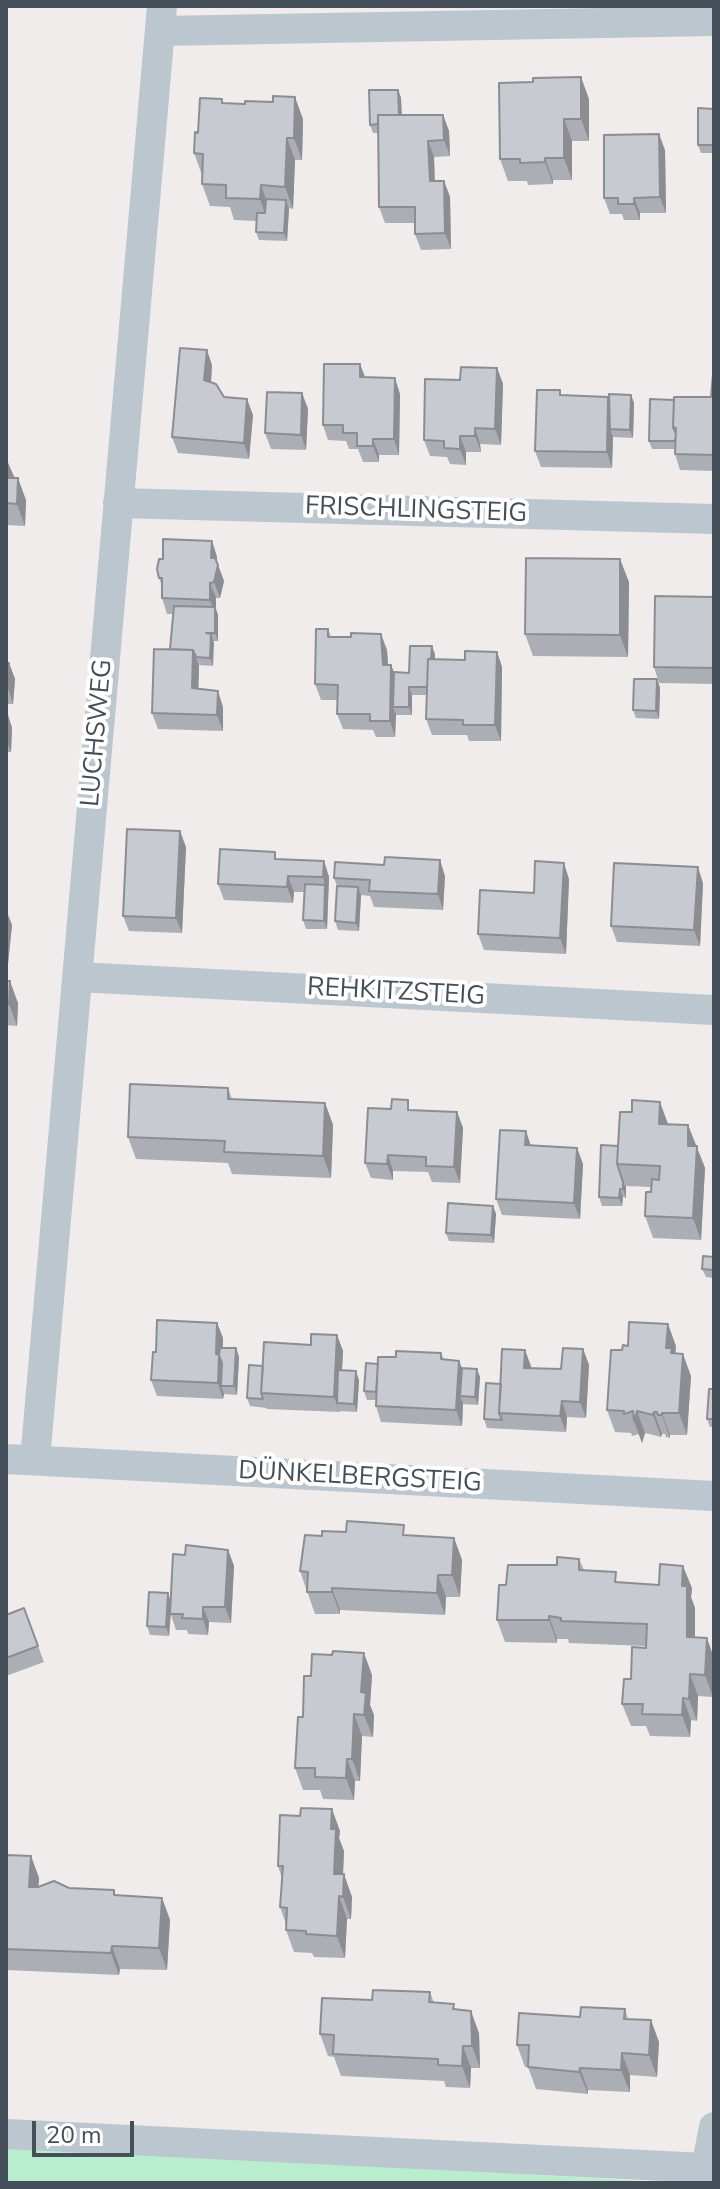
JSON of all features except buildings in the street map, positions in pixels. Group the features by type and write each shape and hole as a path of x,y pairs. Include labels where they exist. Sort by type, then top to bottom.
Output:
{"street":[{"path":"161,19 714,21"},
{"name":"LUCHSWEG","path":"20,1459 78,977 161,19"},
{"name":"FRISCHLINGSTEIG","path":"118,503 714,519"},
{"name":"REHKITZSTEIG","path":"78,977 714,1010"},
{"name":"DÜNKELBERGSTEIG","path":"20,1459 714,1496"},
{"path":"6,2134 703,2175 714,2127"}],"green space":[{"path":"6,2146 665,2182 667,2183 6,2183"}]}
